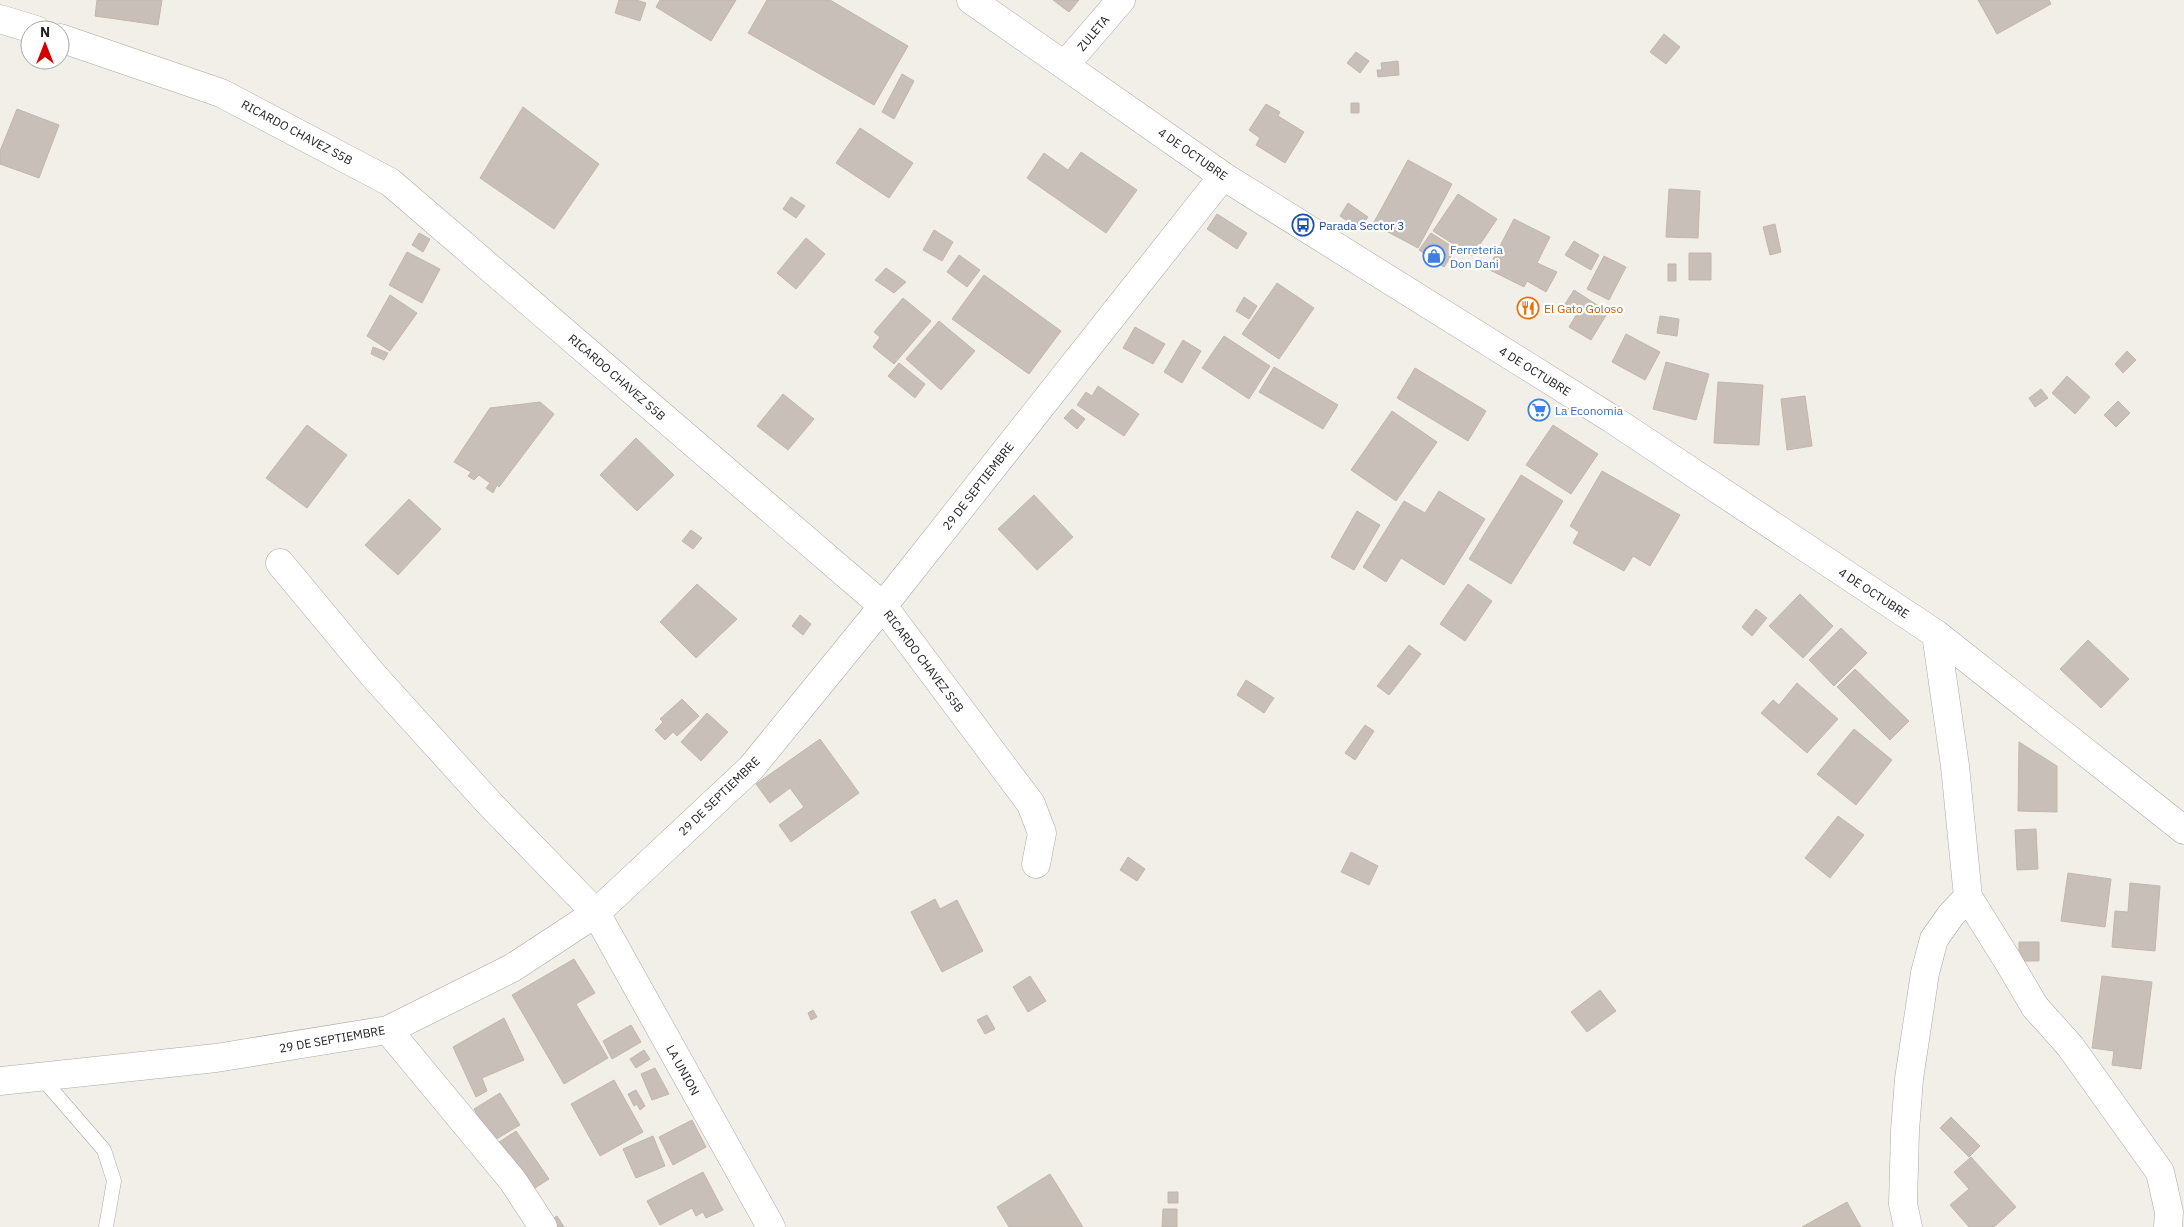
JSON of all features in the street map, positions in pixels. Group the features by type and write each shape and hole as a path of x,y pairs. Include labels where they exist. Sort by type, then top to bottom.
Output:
{"street":[{"name":"4 DE OCTUBRE","path":"971,0 1223,176 1612,419 1936,634 2184,830"},
{"name":"ZULETA","path":"1066,65 1121,0"},
{"path":"0,19 20,25"},
{"name":"RICARDO CHAVEZ S5B","path":"70,41 221,92 390,182 883,606 1031,804 1042,833 1036,864"},
{"name":"29 DE SEPTIEMBRE","path":"0,1082 216,1058 388,1030 512,968 596,913 751,768 883,606 1223,176"},
{"name":"LA UNION","path":"280,563 393,696 489,802 596,913 771,1227"},
{"path":"1936,634 1955,766 1968,897 2035,1007 2070,1046 2160,1172 2169,1212 2168,1227"},
{"path":"1908,1227 1903,1204 1909,1079 1925,973 1934,939 1951,915 1968,897"},
{"path":"388,1030 513,1181 543,1227"}],"lane":[{"path":"41,1077 104,1150 114,1181 106,1227"}],"building":[{"path":"97,0 162,0 158,25 95,16"},
{"path":"619,0 636,0 646,3 640,21 615,13"},
{"path":"660,0 736,0 711,41 656,7"},
{"path":"767,0 830,0 908,46 874,105 748,33"},
{"path":"1053,0 1079,0 1069,12"},
{"path":"1978,0 2049,0 2051,4 1997,34"},
{"path":"1664,34 1680,47 1666,64 1650,52"},
{"path":"1356,52 1369,61 1360,73 1347,63"},
{"path":"1398,61 1399,75 1378,77 1377,70 1382,70 1381,63"},
{"path":"902,74 914,81 894,119 882,112"},
{"path":"1351,103 1359,103 1359,113 1351,113"},
{"path":"1266,104 1280,112 1278,116 1304,132 1285,163 1256,145 1260,138 1249,130"},
{"path":"523,107 599,164 554,229 480,178"},
{"path":"17,109 59,125 39,178 0,164 0,151"},
{"path":"860,128 913,163 889,198 836,163"},
{"path":"1081,152 1137,190 1106,233 1027,178 1044,153 1068,170"},
{"path":"1408,160 1452,184 1418,248 1373,224"},
{"path":"1669,189 1700,191 1698,238 1666,237"},
{"path":"1458,194 1497,219 1472,256 1433,231"},
{"path":"791,197 805,206 796,218 783,209"},
{"path":"1348,203 1368,217 1359,229 1340,216"},
{"path":"1217,214 1247,233 1237,249 1207,229"},
{"path":"1514,219 1550,237 1537,263 1557,272 1546,292 1527,281 1524,287 1488,269"},
{"path":"1775,224 1781,252 1770,255 1763,227"},
{"path":"934,230 953,242 942,261 923,250"},
{"path":"419,233 430,239 423,252 412,245"},
{"path":"1431,233 1456,249 1444,267 1419,250"},
{"path":"806,238 825,254 796,289 777,273"},
{"path":"1574,241 1599,255 1591,270 1565,255"},
{"path":"407,252 440,269 422,303 389,285"},
{"path":"1689,253 1711,253 1711,280 1689,280"},
{"path":"959,255 980,270 967,287 947,272"},
{"path":"1604,256 1626,267 1609,300 1587,289"},
{"path":"1668,264 1676,264 1676,281 1668,281"},
{"path":"886,268 906,282 894,293 875,280"},
{"path":"984,275 1061,331 1029,374 952,319"},
{"path":"1277,283 1314,308 1279,359 1242,334"},
{"path":"1574,290 1608,312 1591,340 1569,327 1578,312 1565,304"},
{"path":"390,295 417,313 390,351 367,336"},
{"path":"1244,297 1257,306 1249,319 1236,311"},
{"path":"903,298 931,321 894,364 873,347 880,337 874,332"},
{"path":"1660,316 1679,319 1677,336 1657,333"},
{"path":"939,321 975,351 941,390 906,359"},
{"path":"1135,327 1165,344 1153,364 1123,348"},
{"path":"1626,334 1660,352 1645,380 1612,362"},
{"path":"1224,336 1270,366 1249,399 1202,368"},
{"path":"1183,340 1201,351 1182,383 1164,372"},
{"path":"373,347 388,353 384,360 371,354"},
{"path":"2127,351 2136,360 2123,373 2115,364"},
{"path":"1666,362 1709,374 1696,420 1653,409"},
{"path":"899,363 925,384 915,398 888,376"},
{"path":"1274,367 1338,405 1323,429 1259,392"},
{"path":"1415,368 1486,411 1468,441 1397,398"},
{"path":"2067,376 2090,397 2075,414 2052,393"},
{"path":"1718,382 1763,385 1759,445 1714,443"},
{"path":"1098,386 1139,414 1124,436 1077,405 1086,392 1092,396"},
{"path":"2041,389 2048,398 2035,407 2029,398"},
{"path":"783,394 814,419 788,450 757,426"},
{"path":"1805,396 1812,446 1787,450 1781,399"},
{"path":"2118,401 2130,413 2116,427 2104,415"},
{"path":"540,402 554,414 499,487 497,485 493,493 486,488 490,483 479,475 474,480 468,476 471,472 454,462 490,408"},
{"path":"1072,409 1085,419 1077,429 1064,418"},
{"path":"1392,411 1437,442 1396,501 1351,470"},
{"path":"307,425 347,455 307,508 266,478"},
{"path":"1553,425 1598,454 1571,494 1526,465"},
{"path":"636,438 674,475 637,511 600,475"},
{"path":"1602,471 1680,515 1650,566 1633,556 1624,571 1573,543 1579,532 1570,526"},
{"path":"1521,475 1563,501 1511,584 1469,559"},
{"path":"1439,491 1485,519 1444,585 1401,558 1386,582 1363,567 1404,501 1425,513"},
{"path":"1034,495 1073,537 1037,570 998,529"},
{"path":"409,499 441,529 398,575 365,545"},
{"path":"1357,511 1380,525 1354,570 1331,557"},
{"path":"691,530 702,538 693,549 682,541"},
{"path":"697,584 737,619 696,658 660,622"},
{"path":"1468,584 1492,601 1465,641 1440,624"},
{"path":"1800,594 1833,626 1803,658 1769,626"},
{"path":"1756,609 1767,618 1752,636 1742,627"},
{"path":"800,615 811,624 803,635 792,626"},
{"path":"1841,628 1867,653 1834,686 1809,660"},
{"path":"2088,640 2129,679 2101,708 2060,669"},
{"path":"1409,645 1421,654 1389,695 1377,686"},
{"path":"1855,669 1909,721 1890,740 1837,687"},
{"path":"1246,680 1274,698 1264,713 1237,695"},
{"path":"1797,683 1838,719 1807,753 1761,713 1773,700 1779,705"},
{"path":"682,699 699,716 677,736 673,732 665,740 655,730 663,722 660,719"},
{"path":"707,713 728,732 701,761 681,742"},
{"path":"1365,725 1374,731 1355,760 1345,753"},
{"path":"1854,729 1892,760 1856,805 1817,774"},
{"path":"820,739 859,793 791,842 779,825 804,807 790,788 770,803 756,784"},
{"path":"2019,742 2057,766 2057,812 2018,811"},
{"path":"1838,816 1864,835 1830,878 1805,858"},
{"path":"2036,829 2038,869 2017,870 2015,830"},
{"path":"1351,852 1378,866 1369,885 1341,872"},
{"path":"1128,857 1145,869 1137,881 1120,870"},
{"path":"2068,873 2111,879 2105,927 2061,921"},
{"path":"2130,883 2160,886 2155,951 2112,947 2115,911 2128,912"},
{"path":"935,899 940,909 957,900 983,951 942,972 911,912"},
{"path":"2019,942 2039,942 2039,961 2019,961"},
{"path":"574,959 595,993 576,1004 608,1058 564,1084 512,995"},
{"path":"1030,976 1046,1001 1028,1012 1013,987"},
{"path":"2102,976 2152,982 2141,1069 2112,1065 2114,1051 2092,1048"},
{"path":"1600,990 1616,1011 1587,1032 1571,1012"},
{"path":"813,1010 817,1017 811,1020 808,1013"},
{"path":"987,1015 995,1029 985,1034 977,1020"},
{"path":"504,1018 524,1060 482,1078 487,1091 476,1097 453,1047"},
{"path":"631,1025 641,1042 612,1059 603,1041"},
{"path":"644,1050 650,1059 636,1068 630,1059"},
{"path":"655,1068 669,1094 652,1100 641,1074"},
{"path":"614,1080 643,1132 600,1156 571,1104"},
{"path":"636,1090 645,1106 640,1110 637,1104 634,1106 628,1094"},
{"path":"500,1093 520,1125 493,1141 474,1109"},
{"path":"1951,1117 1980,1146 1969,1157 1940,1128"},
{"path":"692,1120 706,1147 673,1165 659,1137"},
{"path":"516,1131 549,1179 532,1190 499,1142"},
{"path":"653,1136 665,1166 636,1178 623,1149"},
{"path":"1971,1157 2016,1207 1994,1227 1969,1227 1950,1205 1969,1189 1954,1172"},
{"path":"703,1172 723,1210 706,1218 703,1212 696,1216 692,1208 660,1225 647,1201"},
{"path":"1050,1174 1083,1227 1009,1227 997,1207"},
{"path":"1168,1192 1178,1192 1178,1203 1168,1203"},
{"path":"1847,1202 1861,1227 1802,1227"},
{"path":"1163,1209 1177,1209 1177,1227 1162,1227"},
{"path":"557,1216 564,1227 550,1227 547,1222"}],"place":[{"name":"Parada Sector 3","path":"1303,225"},
{"name":"Ferreteria Don Dani","path":"1434,256"},
{"name":"El Gato Goloso","path":"1528,308"},
{"name":"La Economia","path":"1539,410"}]}
